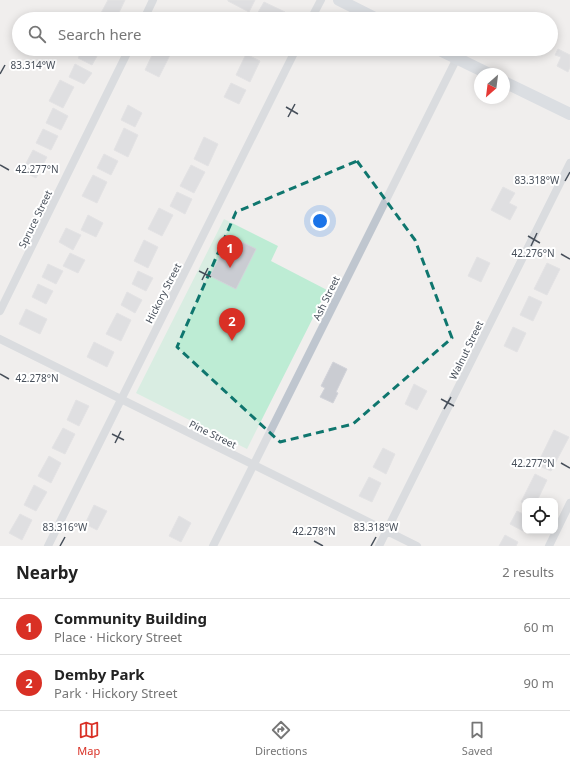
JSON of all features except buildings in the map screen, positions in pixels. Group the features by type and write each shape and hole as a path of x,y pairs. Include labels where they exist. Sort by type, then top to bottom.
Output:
{"street":[{"path":"147,12 153,0"},
{"path":"315,12 321,0"},
{"path":"339,0 363,12"},
{"name":"Spruce Street","path":"0,311 126,56"},
{"name":"Hickory Street","path":"48,546 293,56"},
{"path":"453,56 477,68"},
{"name":"Ash Street","path":"213,546 457,58"},
{"path":"510,85 570,114"},
{"name":"Walnut Street","path":"379,546 570,164"},
{"name":"Pine Street","path":"0,339 417,546"},
{"path":"549,546 570,503"}],"highlighted area":[{"path":"357,161 415,240 452,338 353,424 280,442 177,347 236,212"}],"green space":[{"path":"224,219 278,246 271,261 327,290 247,449 136,393"}],"place":[{"name":"Community Building","path":"230,268"},
{"name":"Demby Park","path":"232,341"}]}
